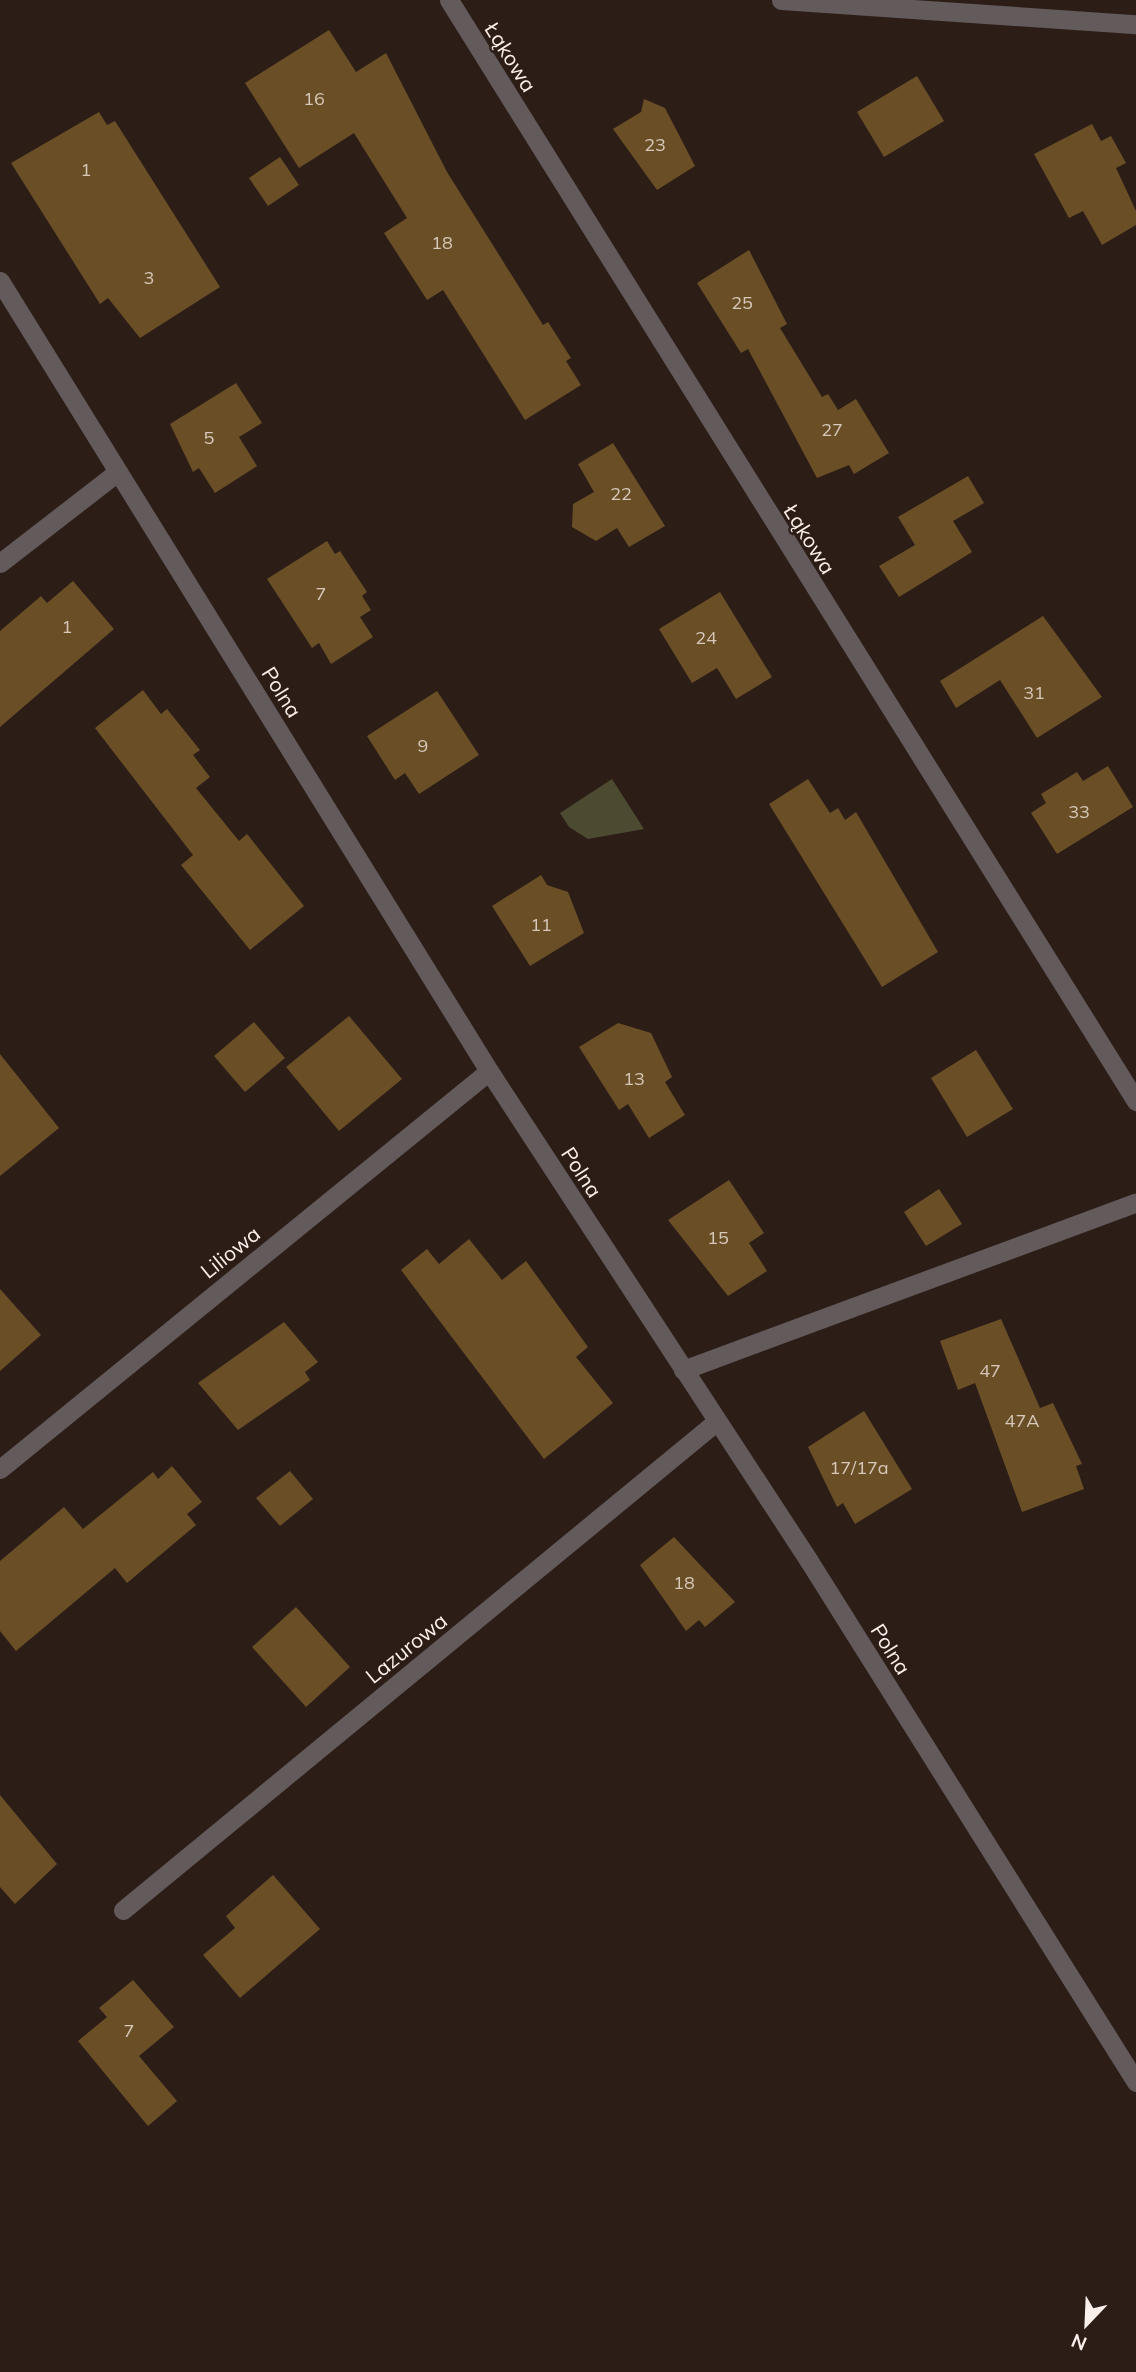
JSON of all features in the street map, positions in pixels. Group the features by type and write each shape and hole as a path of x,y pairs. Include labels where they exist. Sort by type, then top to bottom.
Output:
{"street":[{"name":"Łąkowa","path":"449,0 1136,1101"},
{"path":"781,0 1136,24"},
{"name":"Polna","path":"0,281 489,1071 717,1421 1136,2082"},
{"path":"0,564 116,472"},
{"name":"Liliowa","path":"0,1469 489,1071"},
{"path":"684,1370 1136,1202"},
{"name":"Lazurowa","path":"123,1910 717,1421"}],"shaded area":[{"path":"612,779 644,829 588,839 569,827 560,813"}],"building":[{"path":"329,30 356,72 386,53 447,172 543,325 548,322 571,358 566,361 581,385 525,420 443,290 427,300 384,233 407,218 354,133 299,168 245,83"},
{"path":"917,76 944,121 884,157 857,112"},
{"path":"644,99 665,108 695,166 657,190 613,129 641,112"},
{"path":"99,112 107,125 115,121 220,287 140,338 108,298 100,304 11,163"},
{"path":"1092,124 1101,141 1111,136 1126,163 1116,168 1136,211 1136,225 1102,245 1083,211 1069,218 1034,154"},
{"path":"280,157 299,185 268,206 249,178"},
{"path":"749,250 787,324 780,328 822,397 828,394 838,410 856,399 889,453 854,474 849,465 817,478 748,349 741,353 697,283"},
{"path":"236,383 262,423 239,437 257,466 215,493 199,468 193,472 170,424"},
{"path":"613,443 665,526 629,547 617,528 596,541 572,527 573,504 594,492 578,464"},
{"path":"968,476 984,503 953,521 972,552 899,597 879,566 915,545 898,517"},
{"path":"327,541 335,554 340,551 367,592 362,596 371,610 360,617 373,637 331,664 319,643 312,648 267,579"},
{"path":"73,581 114,629 0,727 0,631 41,596 47,603"},
{"path":"720,592 772,677 736,699 717,668 692,683 659,629"},
{"path":"1043,616 1102,697 1037,738 1000,680 956,708 940,681"},
{"path":"143,690 161,714 167,709 200,750 193,755 210,777 196,788 239,841 247,834 304,906 250,950 181,865 193,855 95,728"},
{"path":"437,691 479,755 419,794 405,773 395,780 367,736"},
{"path":"1108,766 1133,807 1057,854 1031,813 1046,803 1041,794 1077,772 1083,781"},
{"path":"808,779 830,813 838,808 845,820 856,812 938,952 882,987 769,804"},
{"path":"541,875 547,885 568,892 584,933 530,966 492,906"},
{"path":"349,1016 402,1079 339,1131 286,1067"},
{"path":"254,1022 285,1058 245,1092 214,1056"},
{"path":"618,1023 651,1033 672,1077 665,1082 685,1115 649,1138 628,1104 619,1110 579,1047"},
{"path":"976,1050 1013,1109 967,1137 931,1078"},
{"path":"0,1054 59,1128 0,1176"},
{"path":"729,1180 764,1233 749,1243 767,1271 728,1296 668,1220"},
{"path":"939,1189 962,1224 926,1246 904,1212"},
{"path":"469,1239 502,1280 526,1261 588,1347 576,1357 613,1403 544,1459 401,1270 427,1249 439,1264"},
{"path":"0,1289 41,1335 0,1371"},
{"path":"1001,1319 1040,1408 1053,1403 1082,1464 1076,1466 1084,1489 1022,1512 975,1383 958,1390 940,1341"},
{"path":"284,1322 318,1362 305,1372 310,1380 238,1430 198,1383"},
{"path":"864,1411 912,1489 855,1524 843,1503 837,1507 808,1447"},
{"path":"172,1466 202,1502 187,1514 196,1525 127,1583 115,1568 16,1651 0,1631 0,1561 64,1507 83,1529 153,1472 158,1479"},
{"path":"290,1471 313,1499 280,1526 256,1498"},
{"path":"674,1537 735,1602 705,1627 699,1620 686,1631 640,1565"},
{"path":"296,1607 350,1667 306,1707 252,1647"},
{"path":"0,1795 57,1864 15,1904 0,1887"},
{"path":"273,1875 320,1929 240,1998 203,1955 235,1928 226,1916"},
{"path":"133,1980 174,2027 139,2056 177,2101 148,2126 78,2041 107,2017 99,2008"}]}
